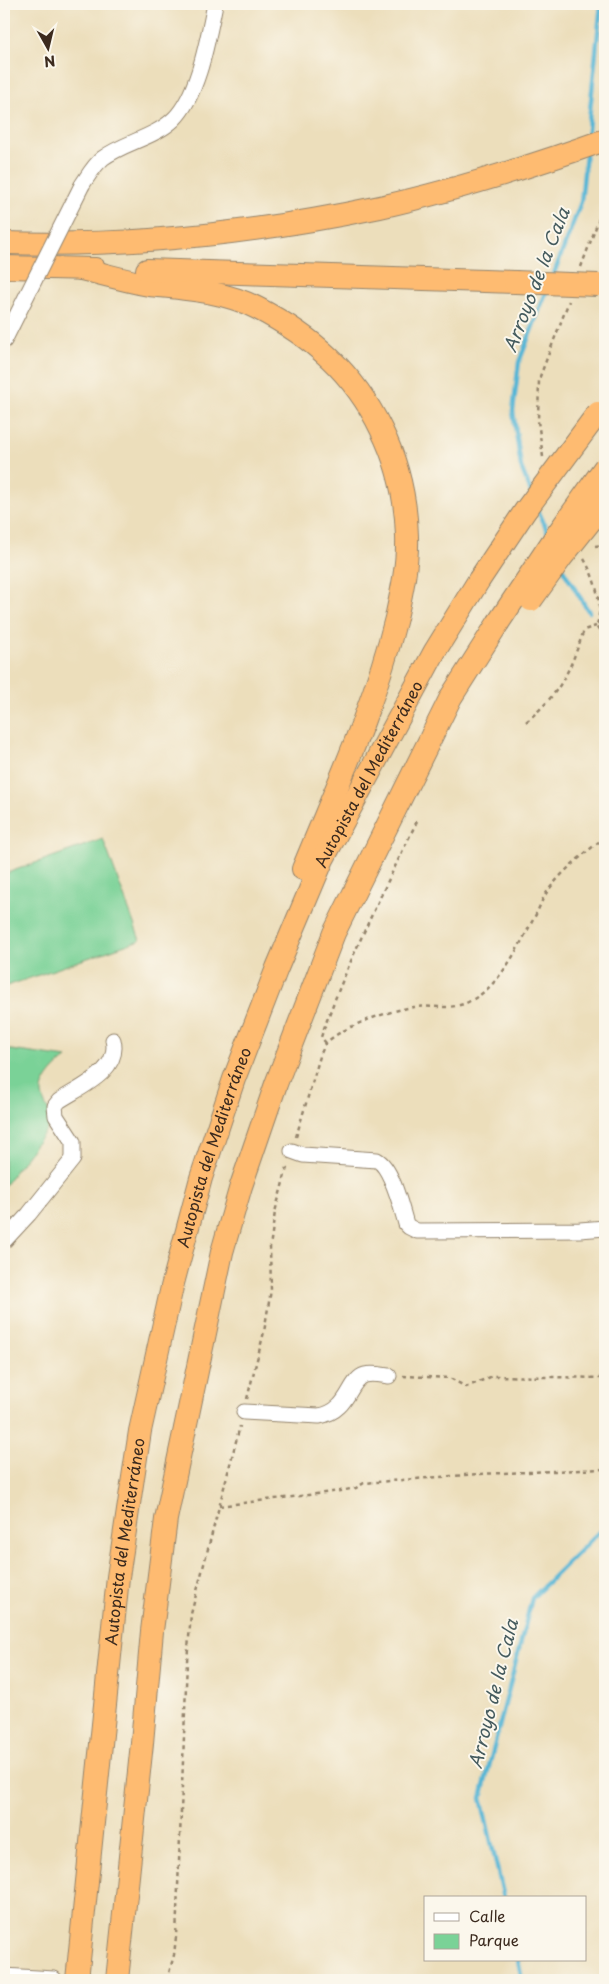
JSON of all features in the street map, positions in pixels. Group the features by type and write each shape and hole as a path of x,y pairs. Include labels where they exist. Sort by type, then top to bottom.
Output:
{"highway":[{"path":"4,243 92,243 181,237 319,219 381,207 446,190 605,140"},
{"path":"4,267 602,285"},
{"path":"81,269 148,284 224,296 256,308 297,332 324,352 346,374 371,408 392,451 405,505 407,538 405,575 389,644 362,723 253,993 234,1078"},
{"name":"Autopista del Mediterráneo","path":"77,1980 118,1577 140,1432 172,1287 201,1178 234,1078 277,968 323,859 435,651 525,511 601,408"},
{"path":"502,630 605,467"},
{"path":"117,1980 152,1632 166,1519 222,1252 241,1186 276,1084 334,933 451,697 502,630 605,503"}],"street":[{"path":"4,341 82,185 92,171 103,159 119,149 161,129 175,118 187,101 201,66 215,4"},
{"path":"4,1240 29,1214 73,1159 74,1148 68,1134 56,1116 55,1106 103,1072 115,1052 113,1040"},
{"path":"292,1151 303,1155 381,1162 387,1170 406,1224 409,1228 417,1231 580,1230 605,1228"},
{"path":"244,1412 327,1415 340,1406 360,1377 367,1374 389,1376"},
{"path":"4,1976 54,1979"}],"path":[{"path":"581,268 605,203"},
{"path":"544,463 538,421 539,379 570,296"},
{"path":"526,722 546,704 565,680 584,630 596,626 600,618 595,580 591,569 580,552"},
{"path":"596,626 605,638"},
{"path":"326,1043 321,1036 328,1015 370,919 417,821"},
{"path":"167,1980 174,1955 176,1937 187,1661 191,1614 264,1332 271,1290 270,1247 275,1212 321,1053 326,1043 344,1031 377,1018 413,1007 454,1007 481,995 494,984 505,967 534,918 545,895 574,862 605,836"},
{"path":"389,1376 450,1378 466,1386 493,1376 605,1378"},
{"path":"219,1506 340,1491 356,1488 364,1483 478,1474 605,1469"}],"green space":[{"path":"103,839 140,940 4,987 4,874"},
{"path":"4,1049 67,1058 50,1074 42,1089 44,1101 54,1120 4,1186"}],"waterway":[{"name":"Arroyo de la Cala","path":"587,139 601,4"},
{"name":"Arroyo de la Cala","path":"553,276 581,202 586,154"},
{"name":"Arroyo de la Cala","path":"531,492 521,467 513,411 519,362 547,290"},
{"name":"Arroyo de la Cala","path":"537,508 549,535"},
{"name":"Arroyo de la Cala","path":"562,568 589,612"},
{"name":"Arroyo de la Cala","path":"504,1896 481,1798 532,1598 605,1526"},
{"name":"Arroyo de la Cala","path":"518,1962 522,1980"}]}
